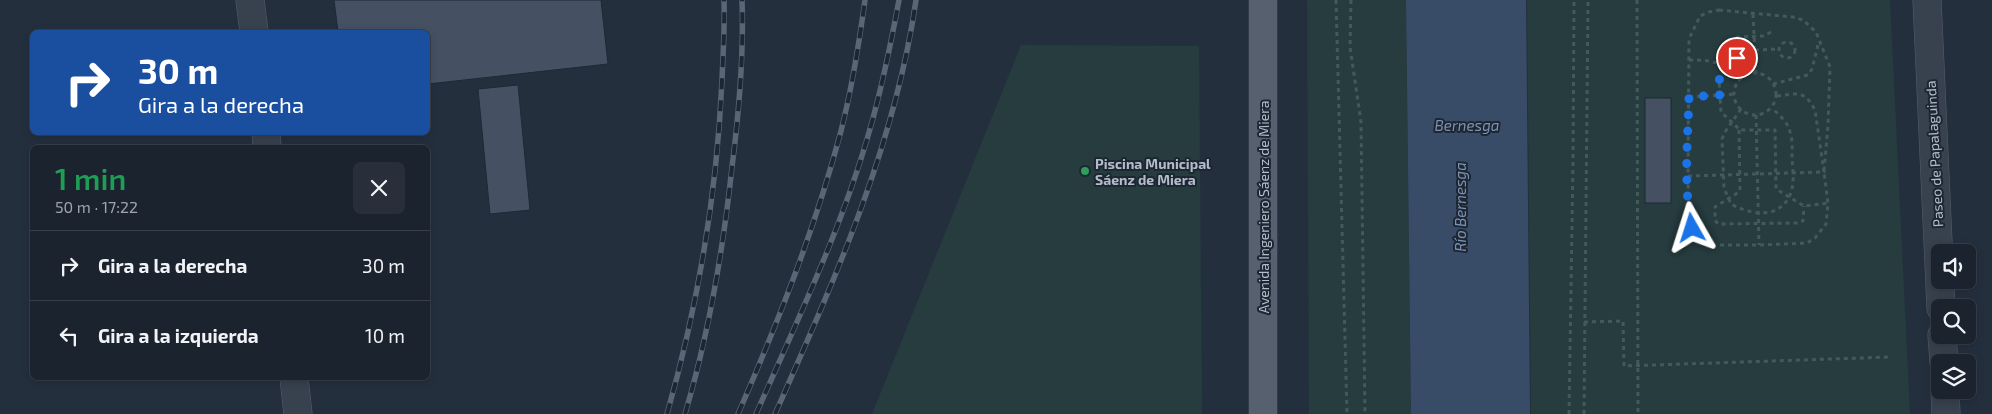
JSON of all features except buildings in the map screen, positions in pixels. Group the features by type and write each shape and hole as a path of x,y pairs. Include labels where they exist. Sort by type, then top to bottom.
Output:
{"main road":[{"name":"Avenida Ingeniero Sáenz de Miera","path":"1263,0 1264,414"}],"street":[{"path":"250,0 254,30"},
{"name":"Paseo de Papalaguinda","path":"1926,0 1941,299"},
{"path":"294,380 298,414"},
{"path":"1945,399 1946,414"}],"path":[{"path":"1336,0 1347,414"},
{"path":"1351,0 1350,47 1361,122 1365,414"},
{"path":"1569,414 1574,0"},
{"path":"1584,414 1588,0"},
{"path":"1637,0 1638,414"},
{"path":"1776,96 1798,93 1807,96 1815,110 1828,203 1826,224 1815,238 1807,243 1709,245 1697,237 1689,218 1689,39 1700,16 1718,10 1793,17 1803,20 1816,32 1830,67 1824,172"},
{"path":"1753,14 1756,74"},
{"path":"1771,32 1768,36 1737,37 1737,58 1719,80 1721,112 1739,130 1740,175 1739,192 1715,207 1715,220 1718,224 1798,223 1803,221 1804,206"},
{"path":"1773,84 1808,75 1812,69 1819,40"},
{"path":"1789,41 1796,51 1792,57 1786,58 1782,56 1779,49 1781,44 1789,41"},
{"path":"1755,50 1779,49"},
{"path":"1689,60 1718,62 1740,81"},
{"path":"1756,74 1766,76 1773,84 1776,96 1772,108 1766,113 1751,115 1737,105 1735,94 1740,81 1747,76 1756,74"},
{"path":"1689,97 1735,94"},
{"path":"1741,109 1722,139 1724,188 1731,204 1759,214 1773,211 1789,198 1792,188 1793,173 1790,131 1784,120 1772,108"},
{"path":"1756,115 1759,245"},
{"path":"1739,130 1775,130 1776,189 1804,206 1828,203"},
{"path":"1688,176 1824,172"},
{"path":"1584,322 1623,321 1624,366 1890,357"}],"green space":[{"path":"1307,0 1406,0 1411,414 1309,414"},
{"path":"1527,0 1890,0 1910,414 1531,414"},
{"name":"Piscina Municipal Sáenz de Miera","path":"1021,45 1199,46 1202,414 872,414"}],"water":[{"name":"Bernesga","path":"1406,0 1526,0 1530,414 1411,414"}],"railway":[{"path":"667,414 697,290 711,207 719,123 724,40 724,0"},
{"path":"685,414 708,322 724,230 739,104 742,63 742,0"},
{"path":"738,414 795,275 820,204 849,99 865,0"},
{"path":"756,414 818,274 859,166 878,97 899,0"},
{"path":"775,414 840,263 878,160 906,54 916,0"}],"place":[{"name":"Piscina Municipal Sáenz de Miera","path":"1085,171"}],"route":[{"path":"1692,228 1689,218 1688,176 1689,97 1720,95 1719,80 1737,58"}],"water label":[{"name":"Río Bernesga","path":"1460,207"}]}
